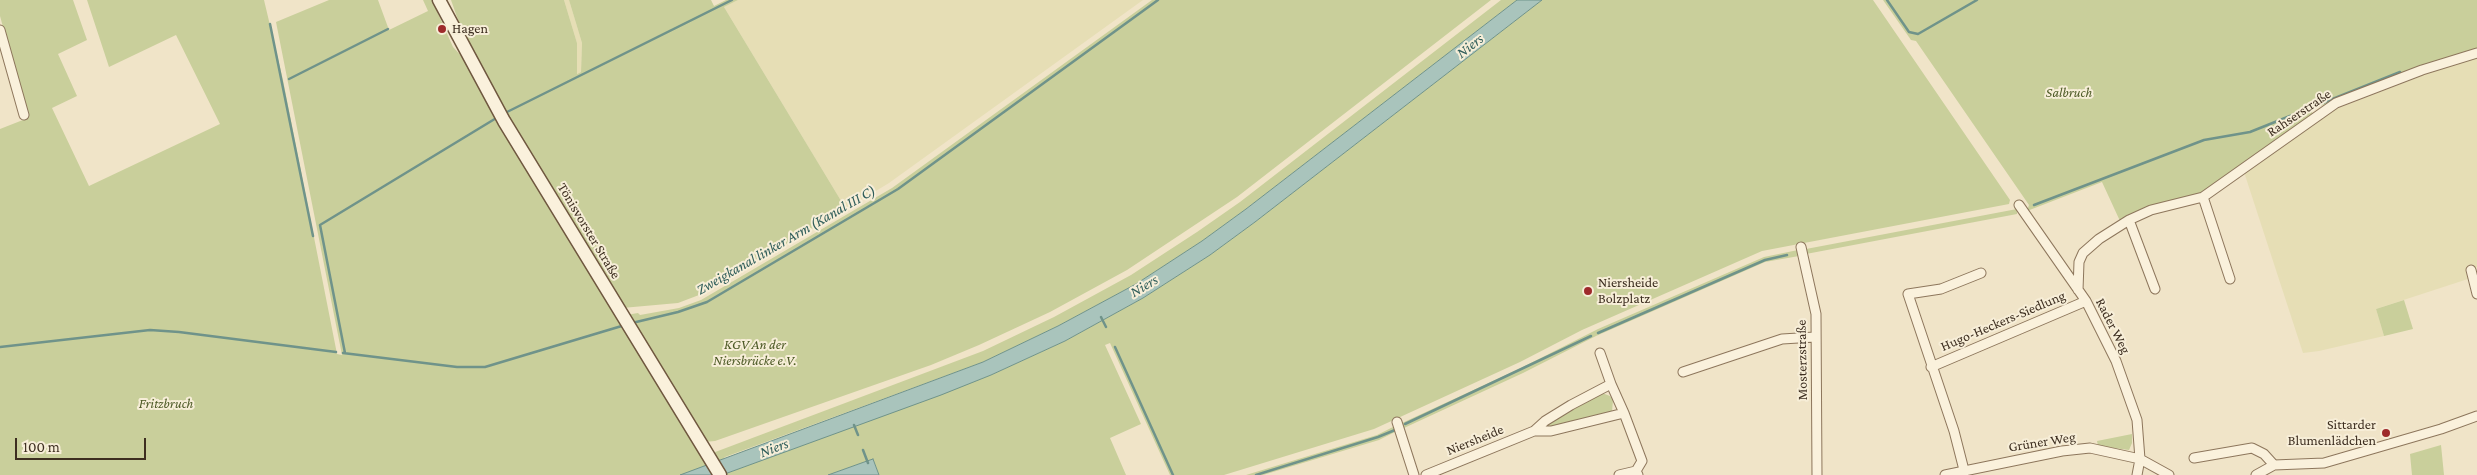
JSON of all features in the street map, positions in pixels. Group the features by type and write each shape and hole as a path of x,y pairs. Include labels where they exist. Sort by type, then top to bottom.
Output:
{"main road":[{"name":"Tönisvorster Straße","path":"438,0 501,116 720,475"}],"street":[{"path":"0,30 24,115"},
{"name":"Rahserstraße","path":"2078,290 2079,262 2083,253 2099,239 2129,220 2151,210 2203,197 2336,102 2422,70 2477,53"},
{"path":"2203,197 2230,279"},
{"name":"Rader Weg","path":"2019,206 2086,301 2116,361 2137,420 2140,459 2137,475"},
{"path":"2129,220 2155,290"},
{"name":"Mosterzstraße","path":"1800,247 1816,314 1817,475"},
{"path":"2472,270 2477,294"},
{"name":"Hugo-Heckers-Siedlung","path":"1964,470 1954,431 1908,294 1941,289 1981,273"},
{"name":"Hugo-Heckers-Siedlung","path":"1931,367 2086,301"},
{"path":"1683,372 1782,339 1815,337"},
{"path":"1600,353 1642,461 1637,473 1619,475"},
{"name":"Niersheide","path":"1426,475 1534,431 1545,421 1571,405 1611,384"},
{"name":"Niersheide","path":"1534,431 1551,431 1624,413"},
{"path":"2256,475 2274,465 2324,462 2441,429 2477,416"},
{"path":"1397,422 1411,474"},
{"name":"Grüner Weg","path":"1945,475 2062,451 2090,448 2140,459 2169,475"},
{"path":"2194,458 2252,448 2264,454 2274,465"}],"shaded area":[{"path":"564,0 569,0 582,43 581,72 576,74 577,43"},
{"path":"738,0 1143,0 889,183 846,209 724,7"},
{"path":"2477,58 2477,267 2469,269 2471,278 2376,309 2384,336 2303,353 2244,172 2331,111 2442,68"}],"green space":[{"path":"0,0 73,0 87,40 58,54 77,96 52,108 89,186 220,124 176,35 109,67 87,0 264,0 283,80 337,354 342,355 276,22 329,0 378,0 389,30 428,11 423,0 432,0 453,47 465,60 626,315 638,313 640,315 679,308 701,300 892,188 1152,0 1491,0 1237,197 1127,270 1050,312 931,365 715,441 704,442 702,457 983,351 1054,317 1131,275 1240,202 1501,0 1517,0 1246,209 1202,241 1136,284 1058,326 983,362 725,457 707,475 0,475 0,129 28,118 0,16"},
{"path":"451,0 564,0 577,43 577,74 581,72 582,43 569,0 711,0 714,6 726,0 738,0 724,7 846,209 699,295 678,303 622,308 464,37"},
{"path":"1542,0 1873,0 2010,200 2009,204 1762,251 1582,330 1520,362 1374,429 1224,475 1170,475 1110,343 1105,345 1141,424 1110,438 1126,475 879,475 873,459 828,475 722,475 991,375 1065,341 1143,298 1210,255 1255,222"},
{"name":"Salbruch","path":"1883,0 2477,0 2477,50 2419,67 2311,110 2313,114 2201,193 2120,221 2102,182 2027,211 2029,205 1916,41 1911,40"},
{"path":"2017,209 2017,214 1806,254 1806,249"},
{"path":"1798,250 1799,256 1765,262 1596,336 1523,373 1404,428 1402,423 1521,368 1598,329 1764,257"},
{"path":"2404,300 2413,329 2384,336 2376,309"},
{"path":"1602,393 1610,396 1613,400 1612,412 1548,429 1545,426"},
{"path":"1395,426 1397,431 1379,440 1263,475 1246,475 1377,435"},
{"path":"2132,434 2132,443 2129,450 2098,446 2097,441"},
{"path":"2441,445 2444,475 2412,475 2410,454"}],"water":[{"name":"Niers","path":"1517,0 1542,0 1255,222 1210,255 1143,298 1065,341 991,375 941,395 722,475 680,475 983,362 1058,326 1136,284 1202,241 1246,209"},
{"path":"873,459 879,475 828,475 867,461"}],"waterway":[{"path":"505,113 732,0"},
{"name":"Zweigkanal linker Arm (Kanal III C)","path":"632,323 678,312 707,302 898,189 1158,0"},
{"path":"1887,0 1909,32 1918,34 1977,0"},
{"path":"270,24 313,236"},
{"path":"289,79 388,29"},
{"path":"2034,205 2204,140 2250,132 2400,72"},
{"path":"345,353 320,225 498,117"},
{"path":"1598,333 1765,260 1787,255"},
{"path":"1101,317 1106,327"},
{"name":"Zweigkanal linker Arm (Kanal III C)","path":"343,353 457,367 485,367 625,325"},
{"name":"Zweigkanal linker Arm (Kanal III C)","path":"0,347 150,330 336,352"},
{"path":"1405,424 1591,336"},
{"path":"1115,347 1173,475"},
{"path":"854,425 858,435"},
{"path":"1256,475 1395,430"},
{"path":"863,450 868,463"}],"place":[{"name":"Hagen","path":"442,29"},
{"name":"Niersheide Bolzplatz","path":"1588,291"},
{"name":"Sittarder Blumenlädchen","path":"2386,433"}],"park label":[{"name":"KGV An der Niersbrücke e.V.","path":"755,354"},
{"name":"Fritzbruch","path":"166,404"}]}
